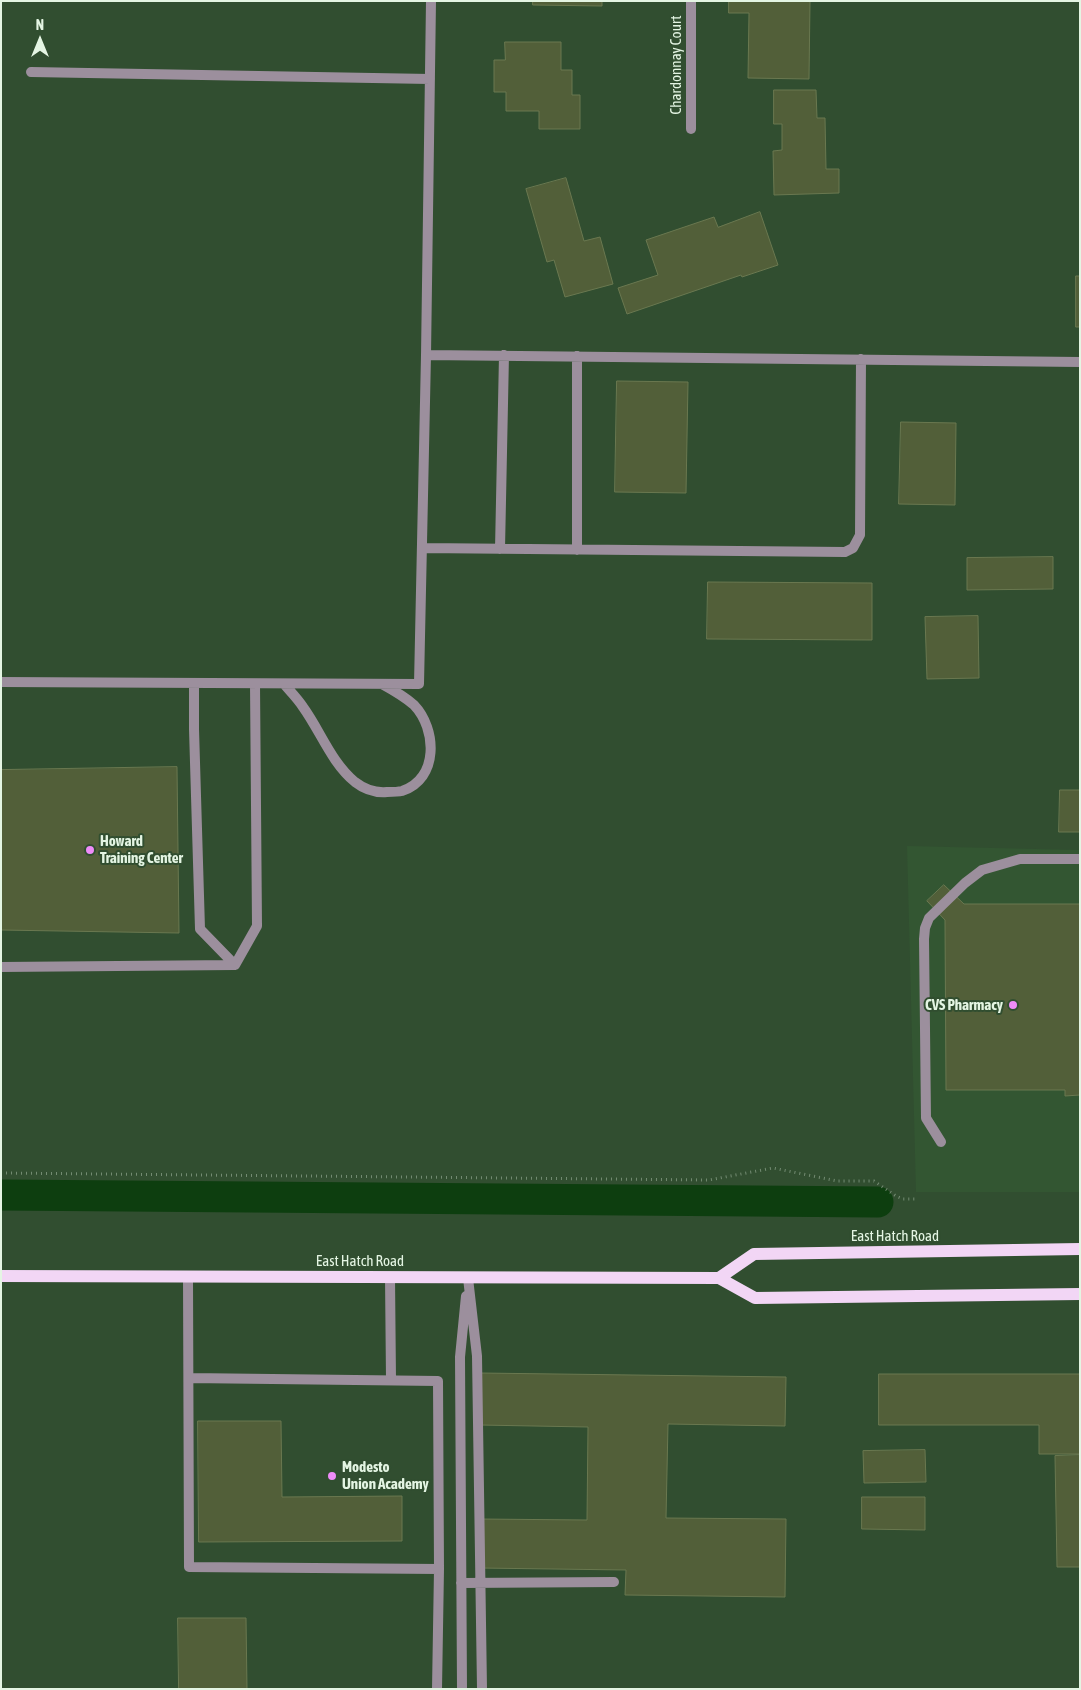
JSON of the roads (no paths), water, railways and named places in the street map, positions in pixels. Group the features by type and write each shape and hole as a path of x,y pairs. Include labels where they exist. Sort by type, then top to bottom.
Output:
{"main road":[{"name":"East Hatch Road","path":"719,1278 754,1254 1080,1249"},
{"name":"East Hatch Road","path":"1,1276 719,1278 755,1298 1080,1294"}],"street":[{"path":"1,682 419,684 431,1"},
{"name":"Chardonnay Court","path":"691,1 691,129"},
{"path":"31,72 430,79"},
{"path":"426,354 1080,362"},
{"path":"500,549 504,354"},
{"path":"577,356 577,550"},
{"path":"422,548 845,552 854,548 860,535 860,360"},
{"path":"194,682 200,928 234,965"},
{"path":"234,965 257,926 255,684"},
{"path":"284,684 303,707 339,766 354,781 364,788 379,793 402,791 418,782 427,770 431,754 431,738 426,724 415,707 402,695 381,684"},
{"path":"942,1142 926,1118 924,939 925,928 929,918 982,870 1020,859 1080,859"},
{"path":"1,967 234,965"},
{"path":"188,1277 189,1567 439,1569"},
{"path":"390,1277 390,1380"},
{"path":"462,1689 460,1357 468,1278"},
{"path":"468,1278 477,1356 482,1689"},
{"path":"189,1378 438,1382 438,1689"},
{"path":"461,1583 614,1582"}],"waterway":[{"path":"1,1195 878,1202"}],"place":[{"name":"Howard Training Center","path":"90,850"},
{"name":"CVS Pharmacy","path":"1013,1005"},
{"name":"Modesto Union Academy","path":"332,1476"}]}
